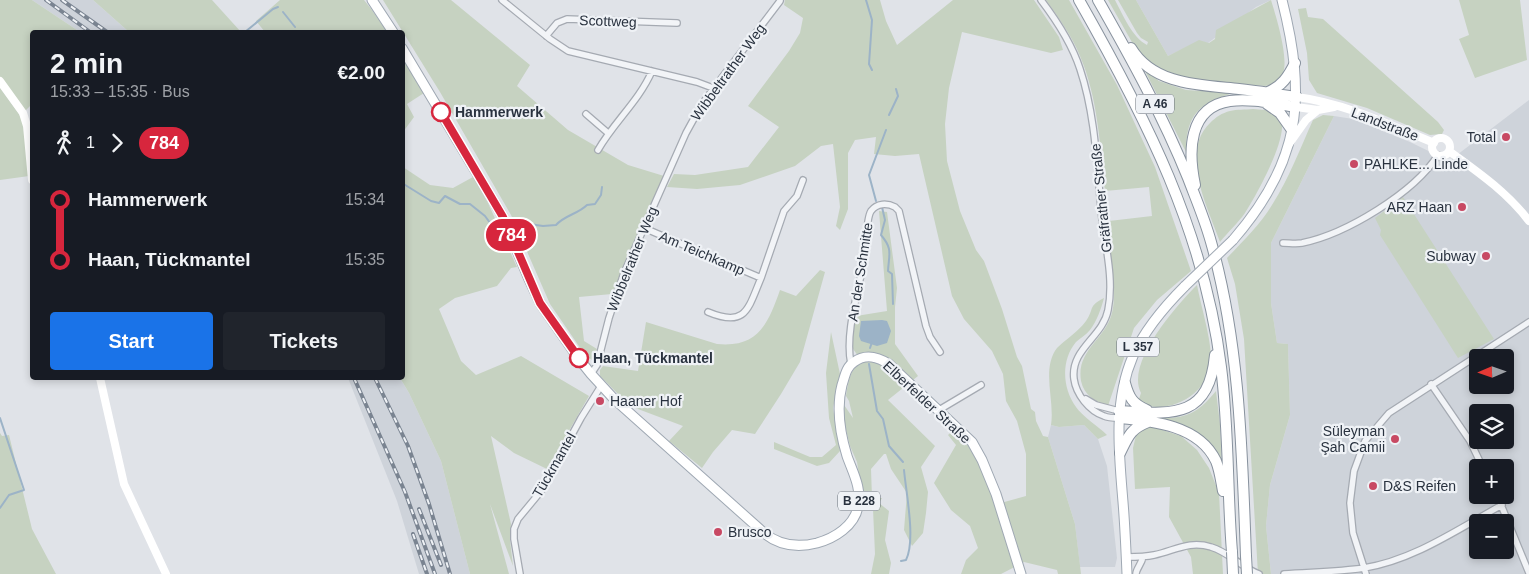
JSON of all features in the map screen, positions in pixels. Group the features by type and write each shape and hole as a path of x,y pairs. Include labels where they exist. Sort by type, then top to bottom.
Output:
{"highway":[{"name":"A 46","path":"1079,0 1133,97 1172,181 1188,225 1204,280 1221,366 1226,422 1229,522 1233,574"},
{"name":"A 46","path":"1098,1 1146,86 1174,145 1201,210 1219,274 1229,320 1235,365 1240,422 1247,574"},
{"path":"1098,1 1133,52 1151,70 1164,76 1196,85 1268,92 1296,102"},
{"path":"1268,92 1280,86 1288,77 1295,64"},
{"path":"1201,210 1193,177 1191,154 1193,133 1204,114 1213,106 1229,101 1296,102"},
{"path":"1264,102 1280,113 1292,130"},
{"path":"1120,453 1132,431 1149,417 1185,408 1202,395 1210,383 1216,341"},
{"path":"1125,384 1134,404 1149,417"},
{"path":"1119,414 1149,417 1199,440 1208,448 1216,461 1220,474 1229,522"}],"main road":[{"path":"372,0 391,30"},
{"name":"L 357","path":"1127,574 1119,414 1125,384 1133,356 1144,335 1159,314 1233,240 1249,221 1266,195 1280,167 1292,130 1296,102 1292,39 1282,0"},
{"name":"B 228","path":"405,53 503,217 540,303 591,374 601,386 770,538 783,544 799,546 823,541 834,536 851,522 858,508 859,490 844,444 839,415 840,396 845,373 851,364"},
{"path":"0,81 23,113 27,126 30,158"},
{"name":"Landstraße","path":"1296,102 1319,101 1368,116 1434,143"},
{"name":"Landstraße","path":"1296,102 1318,110 1336,107"},
{"path":"1288,146 1306,120 1318,110"},
{"path":"1439,139 1445,140 1449,144 1449,150 1444,155 1438,155 1433,150 1434,143 1439,139"},
{"path":"1449,150 1505,194 1529,221"},
{"name":"Elberfelder Straße","path":"851,364 858,359 873,356 889,364 972,442 982,460 999,501 1021,574"},
{"path":"100,380 124,484 166,574"}],"street":[{"path":"502,0 546,36 568,51 697,82 713,88"},
{"name":"Gräfrather Straße","path":"1041,0 1054,17 1080,69 1095,144 1106,246 1109,287 1108,310 1102,327 1077,358 1074,376 1080,395 1096,405 1119,414"},
{"name":"Wibbeltrather Weg","path":"668,173 686,133 702,104 780,1"},
{"name":"Scottweg","path":"546,36 557,23 567,19 677,24"},
{"path":"598,150 608,133 641,93 652,71"},
{"path":"586,114 608,133"},
{"path":"1283,243 1300,243 1321,238 1368,216 1413,183 1431,166 1438,155"},
{"name":"Wibbelrather Weg","path":"591,374 597,365 609,318 624,273 668,173"},
{"name":"Am Teichkamp","path":"708,312 725,318 739,316 747,309 761,278 784,211 797,196 803,180"},
{"name":"An der Schmitte","path":"851,364 848,346 864,267 869,216 876,206 883,204 895,207 899,211 926,326 930,337 940,352"},
{"name":"Am Teichkamp","path":"644,228 761,278"},
{"path":"1365,571 1353,533 1350,503 1354,471 1365,441 1389,412 1529,322"},
{"path":"1431,384 1470,441 1479,459"},
{"name":"Tückmantel","path":"520,574 514,539 514,529 518,519 542,490 581,418 601,386"},
{"path":"939,410 981,386"},
{"path":"1284,574 1365,571 1398,560 1502,505 1529,573"},
{"path":"1126,557 1140,557 1190,546 1205,546 1221,551 1259,574"},
{"path":"1136,574 1137,568 1141,564 1140,557"}],"shaded area":[{"path":"32,0 93,0 127,30 77,30"},
{"path":"1136,0 1271,0 1256,7 1208,43 1199,41 1168,56"},
{"path":"1529,100 1529,574 1271,574 1266,526 1270,485 1290,415 1288,344 1277,343 1271,303 1271,243 1334,116 1353,119 1410,142 1449,161"},
{"path":"349,380 401,380 441,461 470,574 419,574 397,501"},
{"path":"1051,425 1059,427 1084,425 1098,439 1107,466 1117,558 1115,567 1080,567 1075,524 1048,437"}],"green space":[{"path":"0,0 32,0 77,30 30,30 30,106 25,111 0,77"},
{"path":"93,0 212,0 239,30 127,30"},
{"path":"280,0 364,0 386,30 263,30 256,21"},
{"path":"383,0 451,0 530,65 517,86 568,130 628,165 664,176 612,294 579,297 584,341 597,349 592,360 585,355 550,304 511,215 405,36 405,30 402,30"},
{"path":"785,0 880,0 886,21 897,45 953,0 1034,0 1059,37 1063,50 1051,53 962,32 949,88 945,124 947,161 960,211 976,250 984,261 1002,309 1017,357 1022,366 1031,409 1035,412 1036,421 1043,436 1048,437 1075,524 1081,574 1058,574 1057,570 1024,562 1001,574 961,574 966,560 978,548 970,526 951,510 934,483 956,445 948,435 956,428 971,445 997,504 1026,496 1026,454 1017,421 1006,401 1003,374 992,351 964,319 952,296 919,154 895,156 874,154 876,137 855,140 848,153 848,209 840,230 836,226 840,207 833,144 821,146 795,166 740,185 697,189 667,187 674,174 695,175 748,167 779,127 748,106 800,33 803,18 784,5"},
{"path":"1046,0 1069,0 1117,85 1155,167 1191,271 1157,300 1134,328 1108,406 1087,394 1082,386 1081,370 1087,353 1104,331 1112,313 1114,289 1109,221 1152,216 1149,187 1105,191 1095,105 1091,88 1073,41"},
{"path":"1108,0 1115,0 1132,31 1147,45 1148,42 1137,33 1118,0 1136,0 1168,56 1199,40 1209,43 1215,39 1216,30 1271,0 1283,48 1283,73 1276,82 1265,86 1193,80 1168,74 1143,58 1144,56 1133,44"},
{"path":"1459,0 1520,0 1527,60 1475,78 1459,39 1469,35"},
{"path":"1306,8 1308,17 1323,19 1438,122 1444,130 1442,134 1430,135 1367,108 1317,93 1309,80 1307,53 1298,9"},
{"path":"405,63 424,93 407,104 414,117 405,129"},
{"path":"1144,69 1159,81 1186,90 1233,93 1211,101 1197,112 1189,129 1186,152"},
{"path":"0,88 19,114 24,125 29,176 0,180"},
{"path":"1233,110 1268,110 1280,118 1282,126 1281,137 1270,166 1250,205 1220,242 1199,181 1196,165 1197,149 1201,135 1217,117"},
{"path":"1323,115 1334,116 1271,243 1271,303 1277,343 1288,344 1290,415 1270,485 1266,526 1271,574 1258,574 1244,339 1235,284 1227,258 1251,233 1267,212 1289,174 1313,120"},
{"path":"405,168 430,185 453,188 473,177 488,203 517,267 511,268 497,286 455,298 439,309 461,361 476,375 521,356 589,396 547,469 514,453 491,436 511,524 510,540 513,566 490,504 509,574 470,574 441,461 401,380 405,380"},
{"path":"1403,197 1494,339 1475,349 1469,349 1469,352 1458,358 1380,235 1381,230 1375,218"},
{"path":"879,211 887,212 897,288 895,344 918,376 888,400 935,446 921,467 928,492 926,513 923,533 912,546 904,530 907,493 891,469 886,454 871,469 872,498 882,498 879,503 889,511 885,540 891,563 889,574 871,574 875,554 873,509 863,500 857,462 850,446 844,422 842,402 853,418 846,396 852,372 863,363 846,339 850,317 887,311"},
{"path":"820,270 825,272 800,362 781,394 755,434 732,430 702,468 669,441 683,426 630,406 600,376 600,370 603,366 638,371 646,322 717,344 731,344 752,338 766,323 780,290 796,296"},
{"path":"1197,285 1211,350 1210,368 1206,378 1194,394 1176,404 1156,407 1138,402 1141,393 1138,381 1140,366 1146,351 1166,320"},
{"path":"1104,298 1092,326 1071,349 1065,374 1068,391 1076,407 1107,435 1098,439 1084,425 1059,427 1051,425 1049,375 1052,356 1057,348 1083,325 1089,317 1093,306"},
{"path":"831,332 840,374 833,408 840,451 829,463 817,466 774,449 774,442 810,457 822,457 836,445 829,418 826,373"},
{"path":"1216,391 1222,465 1210,446 1197,433 1181,425 1159,418 1177,417 1192,413"},
{"path":"1144,427 1153,427 1181,436 1197,450 1209,468 1219,493 1223,574 1193,574 1191,557 1169,517 1170,487 1135,489 1133,448 1137,431"},
{"path":"0,433 2,436 9,435 32,529 56,574 0,574"}],"water":[{"path":"861,321 887,321 891,331 887,343 877,346 861,341 859,336"}],"waterway":[{"path":"866,0 872,20 869,64 872,70"},
{"path":"247,30 278,7"},
{"path":"283,12 295,27"},
{"path":"889,115 898,96 896,89"},
{"path":"876,201 869,175 886,130"},
{"path":"405,185 431,201 439,203 445,196 460,204 470,204 485,216 493,227"},
{"path":"522,223 543,226 556,225 587,205 595,204 601,195 602,187"},
{"path":"882,207 885,220 881,235 889,248 888,271 892,274 893,304"},
{"path":"870,348 872,342"},
{"path":"869,364 877,411 883,419 889,446 903,462"},
{"path":"0,418 24,490 9,495 0,508"},
{"path":"901,561 906,560 910,541 904,470"}],"railway":[{"path":"46,0 87,30"},
{"path":"62,0 104,30"},
{"path":"355,380 405,492 435,574"},
{"path":"376,380 408,446 429,504 450,574"},
{"path":"419,509 441,565"},
{"path":"413,534 427,574"}],"bus line":[{"name":"784","path":"441,112 503,217 540,303 579,358"}],"place":[{"name":"Hammerwerk","path":"441,112"},
{"name":"Total","path":"1506,137"},
{"name":"PAHLKE... Linde","path":"1354,164"},
{"name":"ARZ Haan","path":"1462,207"},
{"name":"Subway","path":"1486,256"},
{"name":"Haan, Tückmantel","path":"579,358"},
{"name":"Haaner Hof","path":"600,401"},
{"name":"Süleyman Şah Camii","path":"1395,439"},
{"name":"D&S Reifen","path":"1373,486"},
{"name":"Brusco","path":"718,532"}]}
